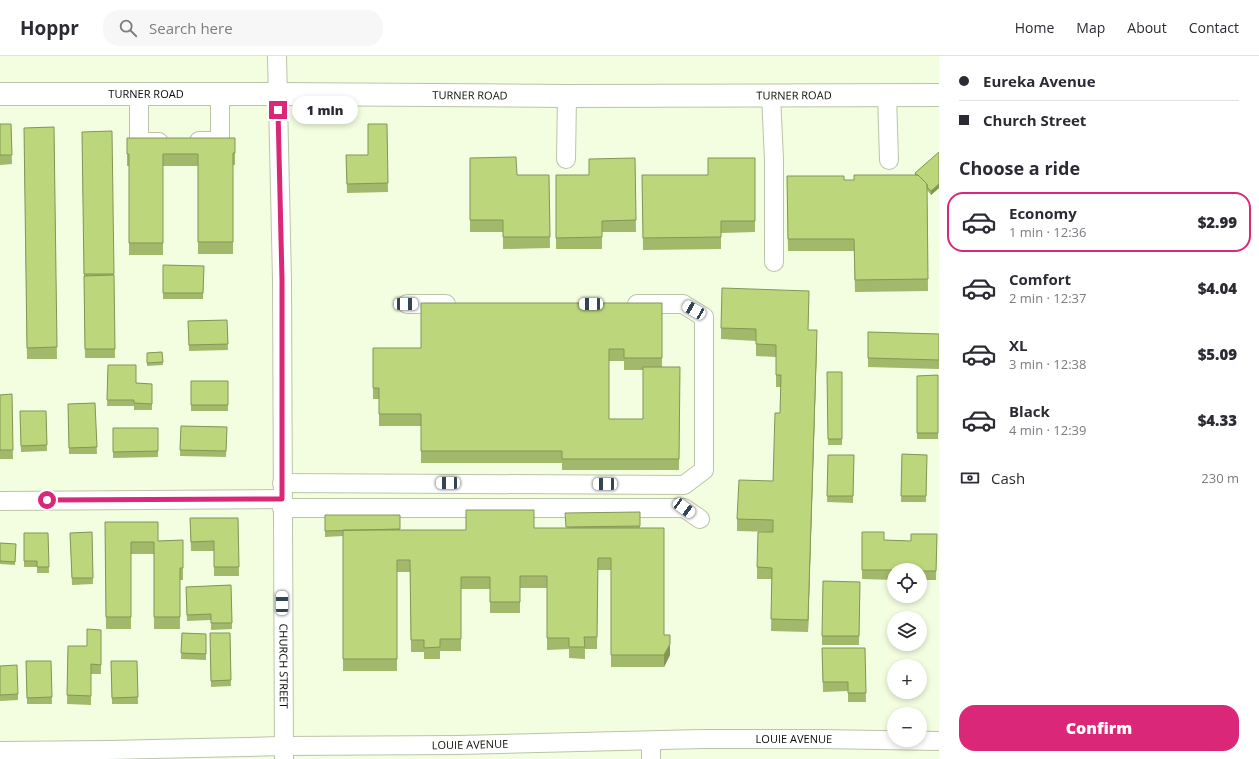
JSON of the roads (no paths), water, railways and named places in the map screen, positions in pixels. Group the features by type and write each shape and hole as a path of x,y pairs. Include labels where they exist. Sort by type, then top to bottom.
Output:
{"main road":[{"name":"TURNER ROAD","path":"0,94 567,96 939,95"}],"street":[{"name":"CHURCH STREET","path":"277,56 282,280 284,752"},
{"path":"139,94 139,142 220,141 220,94"},
{"path":"770,95 774,160 774,262"},
{"path":"887,95 888,160"},
{"path":"566,159 567,96"},
{"path":"406,304 462,304"},
{"path":"0,501 282,497 684,485 704,470 704,316 683,304 620,304"},
{"path":"282,497 684,508 700,519"},
{"name":"LOUIE AVENUE","path":"0,751 107,755 284,752 458,752 702,739 939,741"},
{"path":"651,741 651,759"}]}
